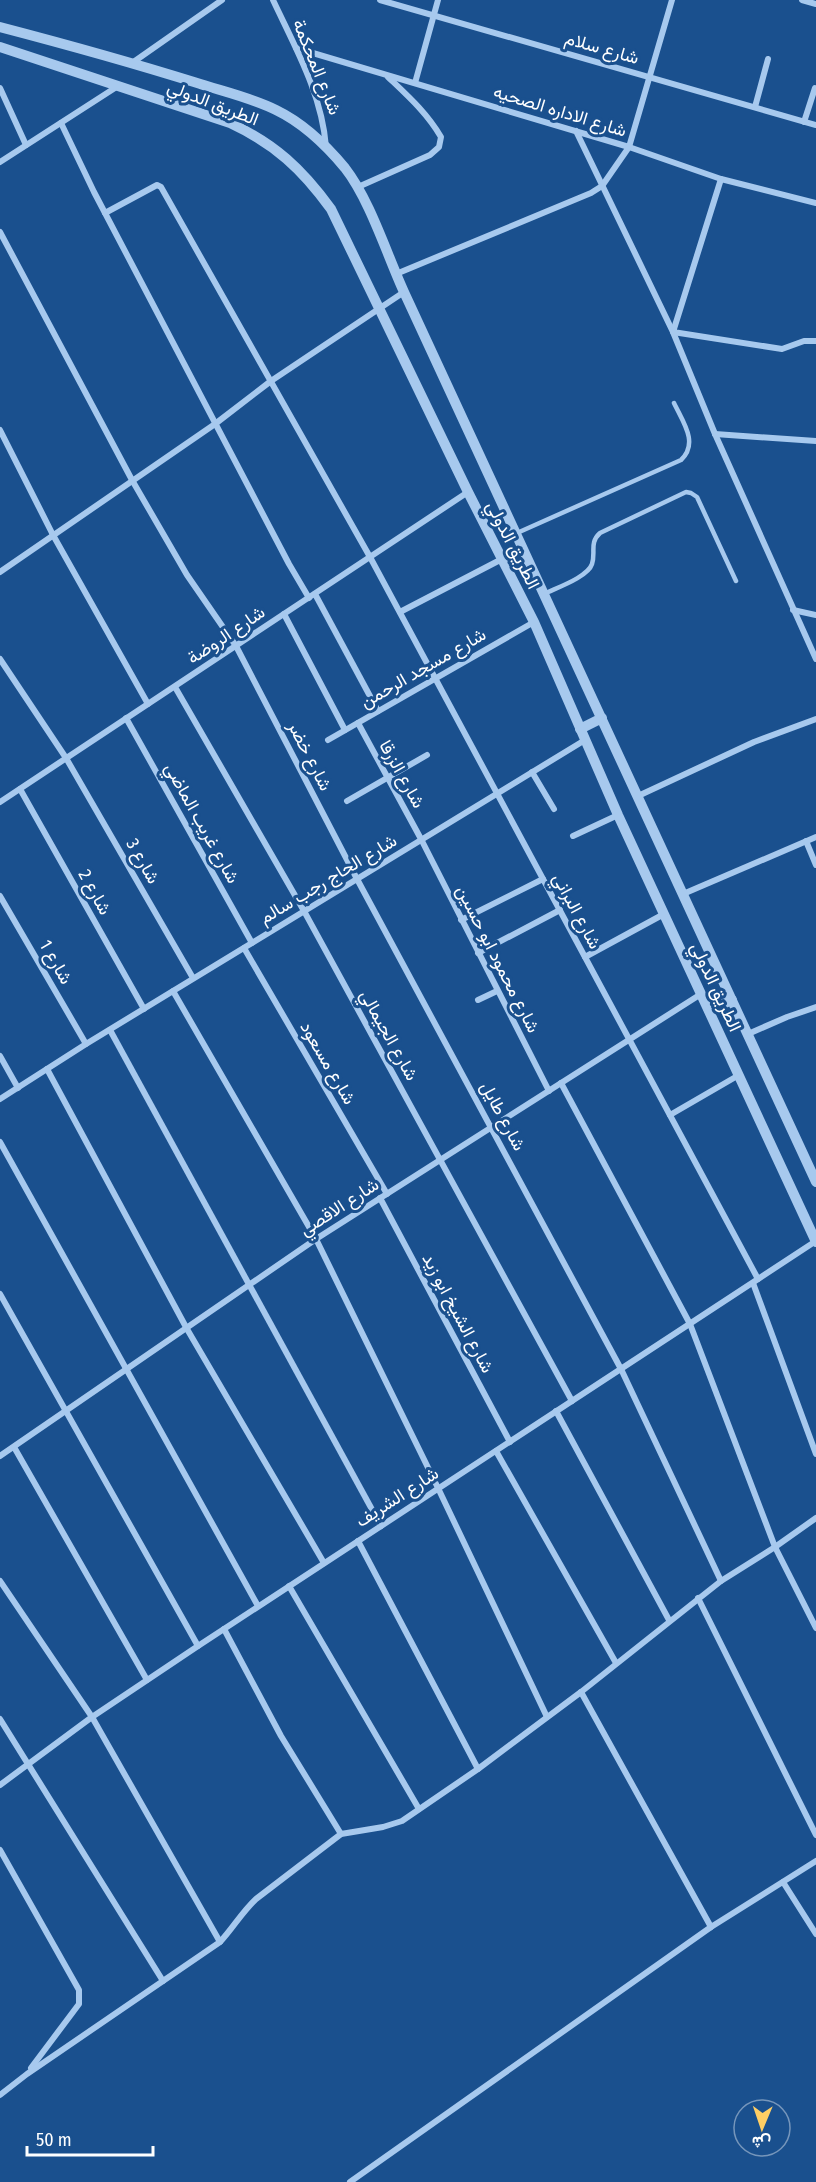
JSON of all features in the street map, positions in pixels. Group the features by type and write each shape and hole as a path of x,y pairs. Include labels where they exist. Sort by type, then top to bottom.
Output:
{"street":[{"path":"132,63 222,0"},
{"name":"شارع المحكمة","path":"273,0 320,106 327,147"},
{"name":"شارع سلام","path":"380,0 816,125"},
{"path":"415,83 438,0"},
{"path":"396,274 591,193 602,186 629,147 672,0"},
{"path":"802,0 816,4"},
{"name":"الطريق الدولي","path":"0,27 249,98 295,121 327,147 358,187 404,292 816,1182"},
{"name":"الطريق الدولي","path":"0,47 230,123 277,150 297,167 331,209 468,492 534,622 618,815 816,1242"},
{"name":"شارع الاداره الصحيه","path":"296,48 629,147 721,178 816,203"},
{"path":"754,107 768,59"},
{"path":"358,187 430,155 439,147 441,137 430,119 417,103 387,76"},
{"path":"0,162 118,86"},
{"path":"804,122 815,88"},
{"path":"1,92 26,145"},
{"path":"61,123 105,213 289,564 312,596 378,711"},
{"path":"576,131 673,332 715,434 816,660"},
{"path":"673,332 721,178"},
{"name":"شارع البراني","path":"105,213 157,185 161,187 400,612 630,1039 756,1281 816,1454"},
{"name":"شارع خضر","path":"0,232 132,480 187,575 236,646 357,879"},
{"path":"0,572 215,424 271,381 404,292"},
{"path":"673,332 782,349 804,341 816,341"},
{"path":"0,430 53,535 148,704"},
{"path":"715,434 816,441"},
{"name":"شارع الروضة","path":"0,802 468,492"},
{"path":"400,612 502,559"},
{"path":"793,610 816,615"},
{"path":"284,614 345,730"},
{"name":"شارع مسجد الرحمن","path":"328,740 534,622"},
{"name":"شارع 3","path":"0,659 66,758 194,978"},
{"name":"شارع الجيمالي","path":"175,687 304,911 572,1401"},
{"name":"شارع غريب الماضي","path":"126,718 252,943"},
{"path":"580,729 602,718"},
{"path":"638,796 754,742 816,719"},
{"name":"شارع الزرقا","path":"358,723 421,839"},
{"name":"شارع الحاج رجب سالم","path":"0,1099 86,1044 585,740"},
{"path":"347,801 427,755"},
{"path":"532,772 554,809"},
{"name":"شارع 2","path":"20,789 144,1009"},
{"path":"573,836 618,815"},
{"path":"683,894 816,837"},
{"name":"شارع محمود ابو حسين","path":"421,839 549,1091"},
{"path":"806,841 816,865"},
{"name":"شارع طايل","path":"357,879 621,1369 721,1581"},
{"path":"461,920 543,879"},
{"name":"شارع 1","path":"0,896 86,1044"},
{"path":"478,953 560,910"},
{"path":"585,957 664,914"},
{"name":"شارع مسعود","path":"244,948 387,1194"},
{"path":"173,991 316,1239 547,1717"},
{"path":"478,1000 497,991"},
{"name":"شارع الاقصي","path":"0,1456 316,1239 701,994"},
{"path":"709,1010 732,1000"},
{"path":"748,1034 816,1007"},
{"path":"110,1030 381,1526"},
{"path":"0,1056 18,1088"},
{"path":"47,1069 187,1329 324,1563"},
{"path":"670,1115 739,1075"},
{"path":"561,1083 690,1324 776,1547 816,1628"},
{"path":"0,1142 258,1606"},
{"name":"شارع الشيخ ابو زيد","path":"380,1198 510,1442"},
{"name":"شارع الشريف","path":"0,1785 92,1717 258,1606 816,1242"},
{"path":"0,1294 198,1646"},
{"path":"556,1411 669,1620"},
{"path":"14,1447 147,1680"},
{"path":"496,1451 616,1663"},
{"path":"0,2095 27,2074 220,1942 230,1932 246,1907 341,1834 383,1827 402,1821 478,1769 721,1581 776,1547 816,1518"},
{"path":"358,1541 478,1769"},
{"path":"0,1581 92,1717 220,1942"},
{"path":"289,1586 419,1809"},
{"path":"698,1598 816,1835"},
{"path":"224,1629 281,1736 341,1834"},
{"path":"580,1692 711,1927"},
{"path":"0,1719 163,1981"},
{"path":"0,1850 80,1990 79,2004 27,2074"},
{"path":"350,2182 711,1927 816,1861"},
{"path":"783,1882 816,1934"}],"lane":[{"path":"517,533 681,460 689,449 690,442 674,403"},
{"path":"544,594 587,571 592,562 593,541 600,533 686,492 697,497 736,581"}]}
